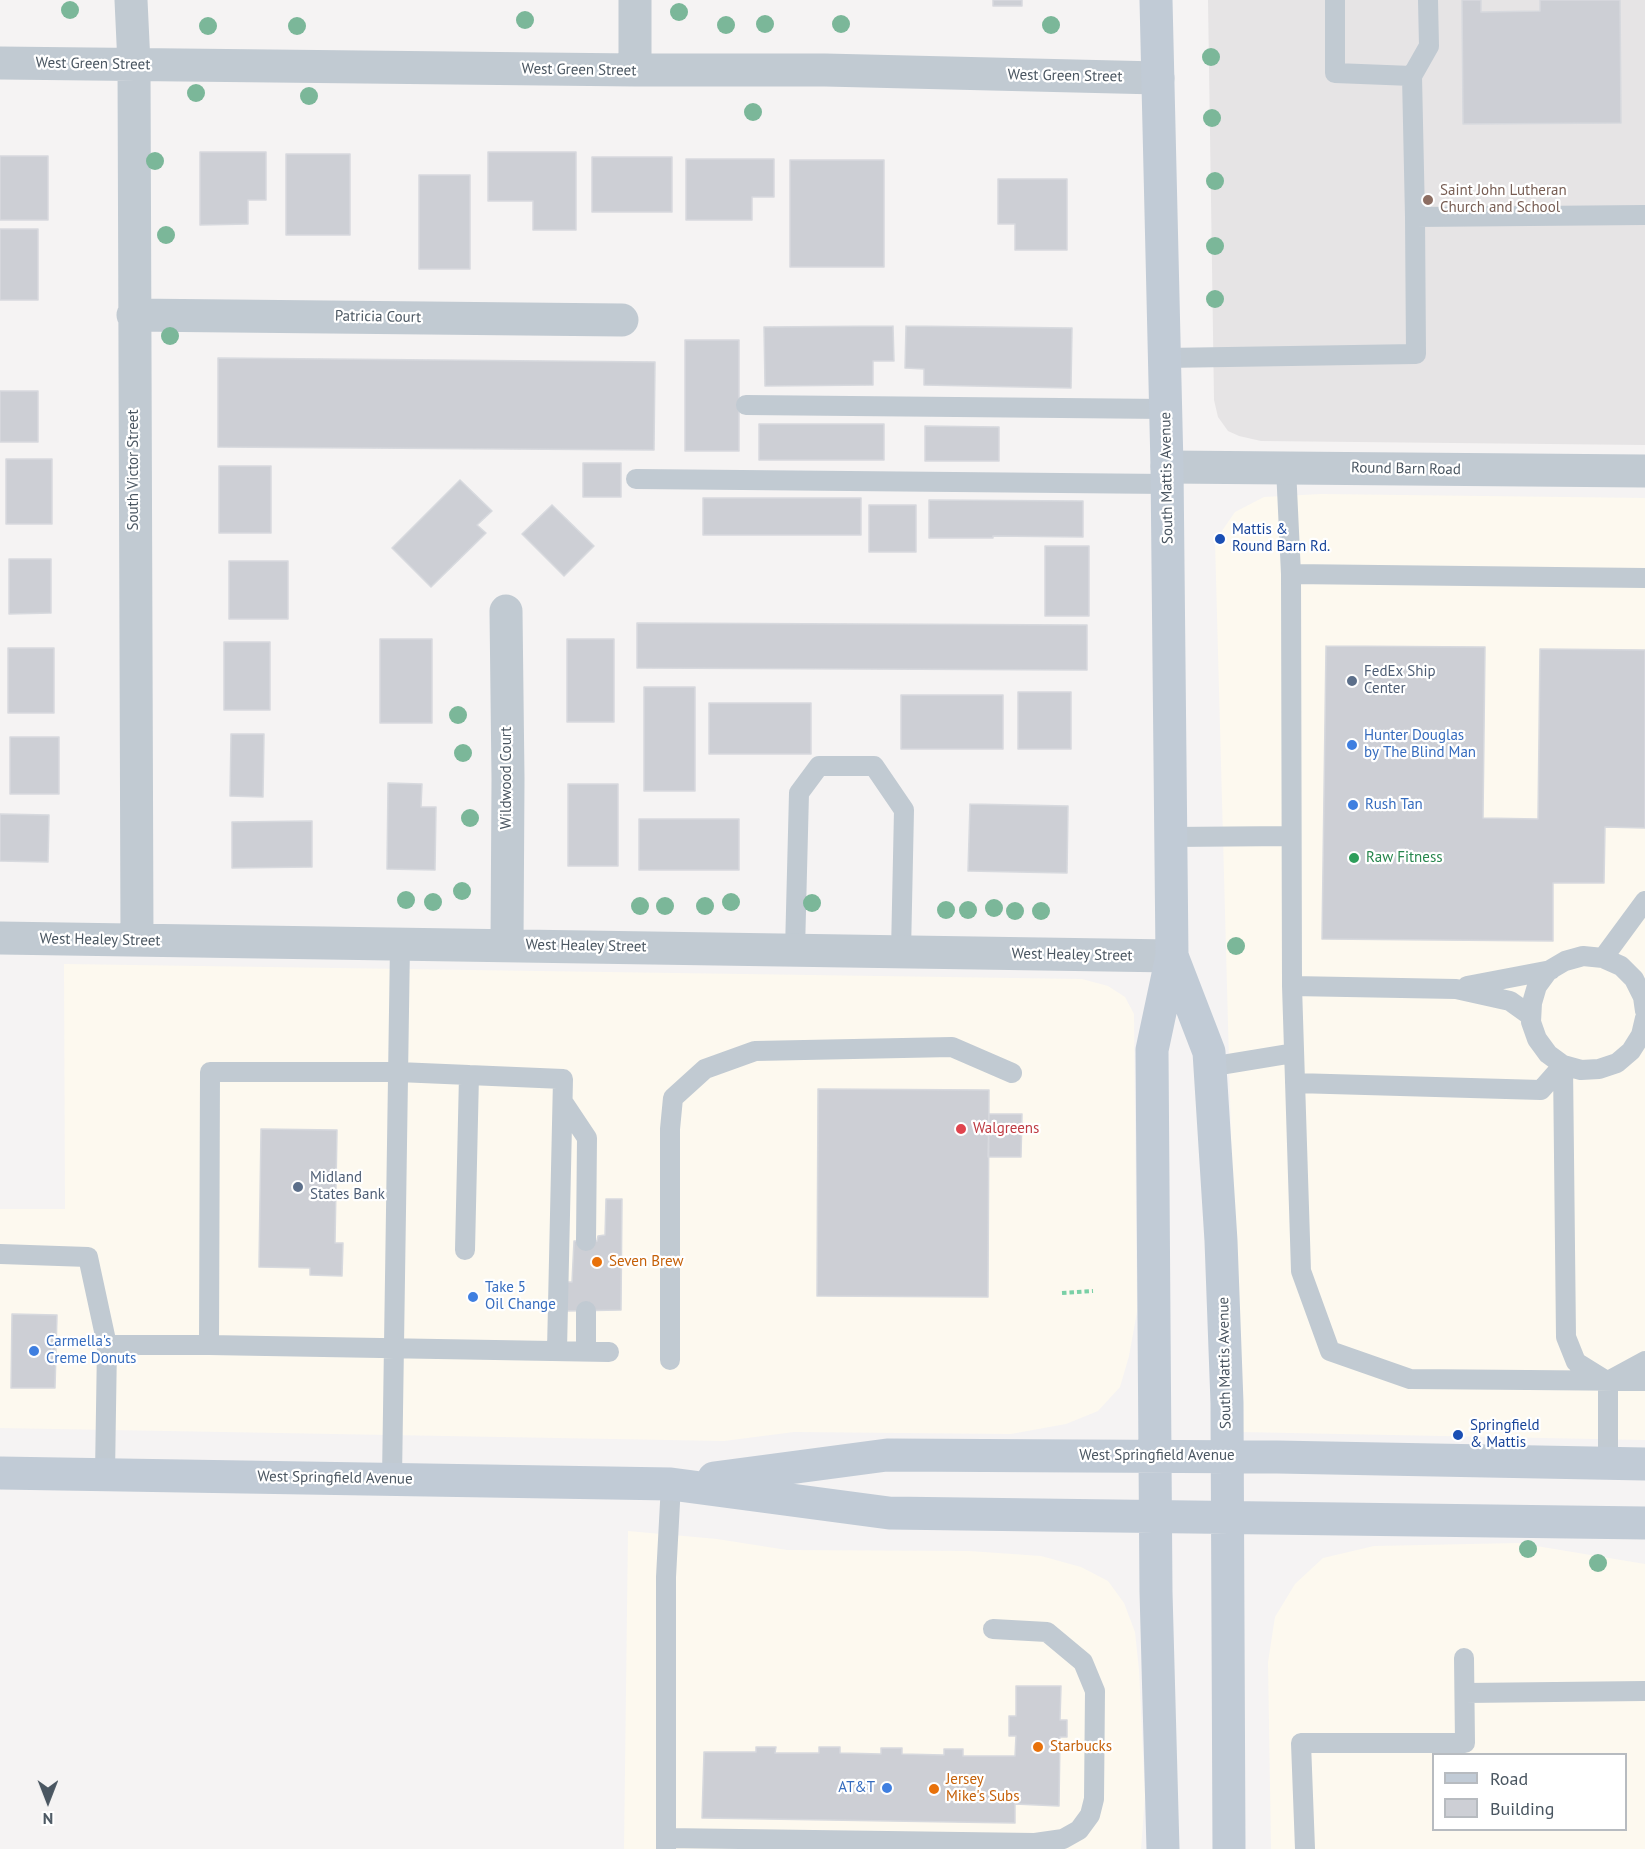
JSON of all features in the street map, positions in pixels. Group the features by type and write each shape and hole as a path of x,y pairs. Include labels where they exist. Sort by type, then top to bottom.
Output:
{"main road":[{"name":"South Mattis Avenue","path":"1156,0 1166,410 1172,956 1152,1050 1156,1592 1163,1849"},
{"name":"South Mattis Avenue","path":"1172,956 1209,1052 1221,1241 1227,1403 1229,1849"},
{"name":"West Springfield Avenue","path":"671,1484 887,1455 1155,1456 1645,1464"},
{"name":"West Springfield Avenue","path":"0,1473 671,1484 889,1513 1645,1523"}],"street":[{"name":"South Victor Street","path":"131,0 134,64 136,940"},
{"path":"635,0 635,70"},
{"name":"West Green Street","path":"0,63 825,70 1158,78"},
{"name":"Patricia Court","path":"133,315 622,320"},
{"name":"Round Barn Road","path":"1167,475 1286,468 1645,471"},
{"name":"Wildwood Court","path":"506,611 507,945"},
{"name":"West Healey Street","path":"0,938 1172,956"}],"lane":[{"path":"1335,0 1335,72 1412,76"},
{"path":"1165,358 1416,354 1412,76 1429,46 1428,0"},
{"path":"1415,217 1645,215"},
{"path":"746,405 1166,410"},
{"path":"1286,468 1291,574 1292,986 1300,1271 1330,1351 1410,1379 1645,1381"},
{"path":"636,479 1167,475"},
{"path":"1291,574 1645,578"},
{"path":"795,950 799,793 819,766 874,766 904,810 902,952"},
{"path":"1171,837 1292,836"},
{"path":"1603,958 1645,901"},
{"path":"392,1478 400,944"},
{"path":"1645,1011 1643,997 1634,979 1621,966 1603,958 1583,956 1565,961 1551,970 1537,986 1532,1004 1531,1022 1537,1040 1548,1054 1563,1065 1581,1070 1599,1069 1617,1063 1631,1051 1641,1035 1645,1018"},
{"path":"1456,989 1551,970"},
{"path":"1292,986 1456,989 1510,1001 1531,1016"},
{"path":"670,1360 669,1130 673,1098 705,1069 755,1051 952,1047 1012,1073"},
{"path":"1209,1067 1294,1053"},
{"path":"1295,1083 1541,1090 1563,1065"},
{"path":"1563,1065 1566,1337 1576,1362 1608,1381"},
{"path":"209,1345 210,1072 398,1072 563,1079 557,1350"},
{"path":"465,1250 469,1076"},
{"path":"563,1102 587,1138 586,1241"},
{"path":"0,1254 88,1257 107,1345 105,1474"},
{"path":"586,1311 586,1351"},
{"path":"107,1345 609,1352"},
{"path":"1608,1381 1645,1361"},
{"path":"1608,1381 1608,1464"},
{"path":"671,1484 666,1577 666,1843 1035,1843 1063,1839 1079,1830 1090,1815 1094,1799 1095,1691 1083,1662 1047,1632 993,1629"},
{"path":"1305,1849 1301,1743 1465,1743 1464,1658"},
{"path":"1465,1693 1645,1691"}],"path":[{"path":"1062,1293 1093,1292"}],"shaded area":[{"name":"Saint John Lutheran Church and School","path":"1208,0 1645,0 1645,445 1261,441 1228,431 1218,417 1214,400"},
{"path":"1321,494 1645,498 1645,1440 1239,1432 1215,541 1235,512 1264,497"},
{"path":"64,964 1082,979 1108,986 1125,997 1134,1014 1137,1312 1129,1356 1120,1387 1098,1411 1066,1424 1011,1434 794,1432 724,1441 0,1428 0,1209 65,1209"},
{"path":"628,1531 717,1539 787,1550 969,1551 1041,1556 1081,1567 1108,1581 1124,1603 1135,1632 1145,1796 1141,1849 624,1849"},
{"path":"1518,1543 1645,1564 1645,1849 1271,1849 1268,1662 1275,1617 1295,1584 1323,1558 1374,1546"}],"building":[{"path":"993,0 1022,0 1022,6 993,6"},
{"path":"1462,0 1481,0 1481,12 1540,11 1540,0 1620,0 1621,123 1463,124"},
{"path":"200,152 266,152 266,200 248,200 248,224 200,225"},
{"path":"488,152 576,152 576,230 533,230 533,201 488,201"},
{"path":"286,154 350,154 350,235 286,235"},
{"path":"0,156 48,156 48,220 0,220"},
{"path":"592,157 672,157 672,212 592,212"},
{"path":"686,159 774,159 774,197 752,197 752,220 686,220"},
{"path":"790,160 884,160 884,267 790,267"},
{"path":"419,175 470,175 470,269 419,269"},
{"path":"998,179 1067,179 1067,250 1015,250 1015,224 998,224"},
{"path":"0,229 38,229 38,300 0,300"},
{"path":"893,326 894,361 873,361 873,385 765,386 764,327"},
{"path":"906,326 1072,328 1071,388 924,385 924,369 905,368"},
{"path":"685,340 739,340 739,451 685,451"},
{"path":"218,358 655,362 654,450 218,447"},
{"path":"0,391 38,391 38,442 0,442"},
{"path":"759,424 884,424 884,460 759,460"},
{"path":"925,426 999,427 999,461 925,461"},
{"path":"6,459 52,459 52,524 6,524"},
{"path":"583,463 621,463 621,497 583,497"},
{"path":"219,466 271,466 271,533 219,533"},
{"path":"460,480 492,511 477,525 486,533 431,587 392,548"},
{"path":"703,498 861,498 861,535 703,535"},
{"path":"929,500 1083,501 1083,537 929,538"},
{"path":"552,505 594,546 564,576 522,534"},
{"path":"869,505 916,505 916,552 869,552"},
{"path":"1045,546 1089,546 1089,616 1045,616"},
{"path":"9,559 51,559 51,613 9,614"},
{"path":"229,561 288,561 288,619 229,619"},
{"path":"637,623 1087,625 1087,670 637,668"},
{"path":"380,639 432,639 432,723 380,723"},
{"path":"567,639 614,639 614,722 567,722"},
{"path":"224,642 270,642 270,710 224,710"},
{"path":"1326,646 1485,647 1483,818 1538,819 1540,649 1645,650 1645,828 1605,827 1604,883 1553,883 1553,941 1322,939"},
{"path":"8,648 54,648 54,713 8,713"},
{"path":"644,687 695,687 695,791 644,791"},
{"path":"1018,692 1071,692 1071,749 1018,749"},
{"path":"901,695 1003,695 1003,749 901,749"},
{"path":"709,703 811,703 811,754 709,754"},
{"path":"231,734 264,734 263,797 230,796"},
{"path":"10,737 59,737 59,794 10,794"},
{"path":"388,783 422,784 421,807 436,807 435,870 387,869"},
{"path":"568,784 618,784 618,866 568,866"},
{"path":"970,804 1068,806 1067,873 968,871"},
{"path":"0,814 49,815 48,862 0,861"},
{"path":"639,819 739,819 739,870 639,870"},
{"path":"312,821 312,867 232,868 232,822"},
{"name":"Walgreens","path":"818,1089 989,1090 988,1297 817,1296"},
{"path":"989,1114 1022,1114 1021,1157 988,1157"},
{"name":"Midland States Bank","path":"261,1129 337,1130 335,1243 343,1243 342,1276 310,1275 310,1268 259,1267"},
{"name":"Seven Brew","path":"606,1199 622,1199 621,1310 567,1311 567,1282 572,1282 574,1241 597,1241 598,1236 605,1235"},
{"name":"Carmella's Creme Donuts","path":"12,1314 57,1315 55,1388 11,1388"},
{"path":"1016,1686 1061,1686 1060,1720 1067,1720 1067,1737 1060,1737 1059,1806 1015,1804 1015,1823 702,1818 704,1752 756,1752 756,1747 776,1747 775,1753 819,1753 819,1747 840,1747 840,1753 881,1754 881,1748 902,1748 902,1754 944,1755 944,1749 963,1749 963,1756 1015,1756 1016,1736 1009,1736 1009,1716 1016,1716"}],"place":[{"name":"Saint John Lutheran Church and School","path":"1428,200"},
{"name":"Mattis & Round Barn Rd.","path":"1220,539"},
{"name":"FedEx Ship Center","path":"1352,681"},
{"name":"Hunter Douglas by The Blind Man","path":"1352,745"},
{"name":"Rush Tan","path":"1353,805"},
{"name":"Raw Fitness","path":"1354,858"},
{"name":"Walgreens","path":"961,1129"},
{"name":"Midland States Bank","path":"298,1187"},
{"name":"Seven Brew","path":"597,1262"},
{"name":"Take 5 Oil Change","path":"473,1297"},
{"name":"Carmella's Creme Donuts","path":"34,1351"},
{"name":"Springfield & Mattis","path":"1458,1435"},
{"name":"Starbucks","path":"1038,1747"},
{"name":"AT&T","path":"887,1788"},
{"name":"Jersey Mike's Subs","path":"934,1789"}]}
